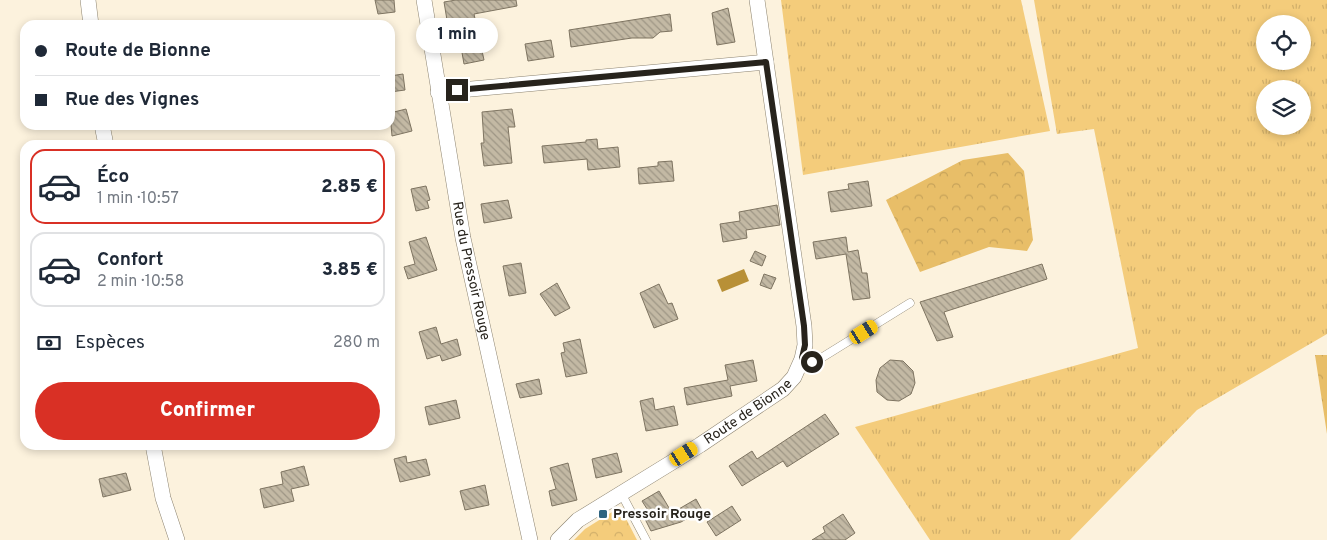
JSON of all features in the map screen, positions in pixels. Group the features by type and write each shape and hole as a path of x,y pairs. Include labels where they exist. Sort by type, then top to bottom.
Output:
{"street":[{"path":"88,0 90,20"},
{"name":"Rue du Pressoir Rouge","path":"424,0 463,238 530,540"},
{"name":"Route de Bionne","path":"558,540 578,520 782,389 799,368 805,345 804,326 757,0"},
{"path":"438,92 766,62"},
{"path":"154,450 164,498 177,540"}],"lane":[{"path":"802,358 812,362 818,360 910,302"},
{"path":"621,493 646,540"}],"green space":[{"path":"781,0 1021,0 1050,131 803,175"},
{"path":"1034,0 1327,0 1327,334 1197,410 1070,540 930,540 855,427 1138,348 1094,129 1057,134"},
{"path":"1008,153 1024,171 1033,240 1027,251 989,247 920,272 886,200 963,160"},
{"path":"1315,355 1327,355 1327,434"},
{"path":"620,507 637,540 574,540 585,529"}],"shaded area":[{"path":"744,269 749,281 722,292 717,280"}],"building":[{"path":"375,0 394,0 395,12 378,14"},
{"path":"456,0 516,0 517,6 474,14 484,60 464,64 457,24 448,26 444,2"},
{"path":"728,8 735,42 717,45 712,13"},
{"path":"670,14 672,31 660,32 653,38 632,38 571,47 569,30"},
{"path":"551,40 554,57 528,61 525,44"},
{"path":"403,74 405,90 395,91 395,75"},
{"path":"406,109 412,131 392,136 391,130 395,130 395,112"},
{"path":"512,109 515,127 508,127 512,163 484,166 481,143 484,143 482,112"},
{"path":"597,139 598,149 618,147 620,167 588,170 587,159 544,163 542,146 586,142 586,140"},
{"path":"672,161 674,181 639,184 638,168 658,166 658,162"},
{"path":"868,181 872,206 831,212 828,192 849,189 848,184"},
{"path":"426,186 430,200 427,201 429,208 416,211 411,189"},
{"path":"508,200 512,218 484,223 481,204"},
{"path":"777,205 780,225 746,230 747,238 723,242 720,224 740,221 739,212"},
{"path":"426,237 437,270 408,279 404,267 415,264 409,242"},
{"path":"846,237 848,252 858,250 862,273 867,273 870,298 853,300 846,254 816,259 813,242"},
{"path":"755,251 766,256 762,266 750,261"},
{"path":"521,263 526,293 509,296 503,266"},
{"path":"1042,264 1047,279 944,312 953,337 937,341 920,302"},
{"path":"764,274 776,278 771,289 760,285"},
{"path":"557,283 570,308 555,316 540,294"},
{"path":"659,284 668,304 672,303 678,319 654,328 640,293"},
{"path":"436,327 441,344 457,339 461,355 442,361 440,355 427,359 419,332"},
{"path":"580,339 587,373 566,377 561,353 565,352 563,343"},
{"path":"753,360 757,381 730,386 732,396 687,405 684,388 728,380 725,365"},
{"path":"890,360 903,361 913,371 915,383 911,394 899,401 887,400 877,392 876,380 880,368"},
{"path":"539,379 542,394 520,398 516,384"},
{"path":"653,398 655,410 674,406 678,425 646,431 640,401"},
{"path":"456,400 460,418 429,425 425,407"},
{"path":"825,414 839,434 787,467 783,461 742,486 729,466 752,451 757,459"},
{"path":"617,453 622,472 596,478 592,459"},
{"path":"406,456 407,463 426,459 430,475 400,482 394,459"},
{"path":"568,463 577,500 552,506 549,491 556,489 550,468"},
{"path":"304,466 309,485 291,489 294,501 264,508 260,489 283,484 281,472"},
{"path":"126,473 131,490 103,497 99,479"},
{"path":"485,485 489,505 465,510 460,491"},
{"path":"659,491 672,513 696,499 702,510 681,522 651,531 643,515 649,512 642,501"},
{"path":"732,506 741,520 716,536 707,522"},
{"path":"843,514 855,533 845,540 812,540 825,532 823,527"}],"place":[{"name":"Pressoir Rouge","path":"603,514"}],"route":[{"path":"457,90 766,62 801,298 805,345 802,358 812,362"}]}
